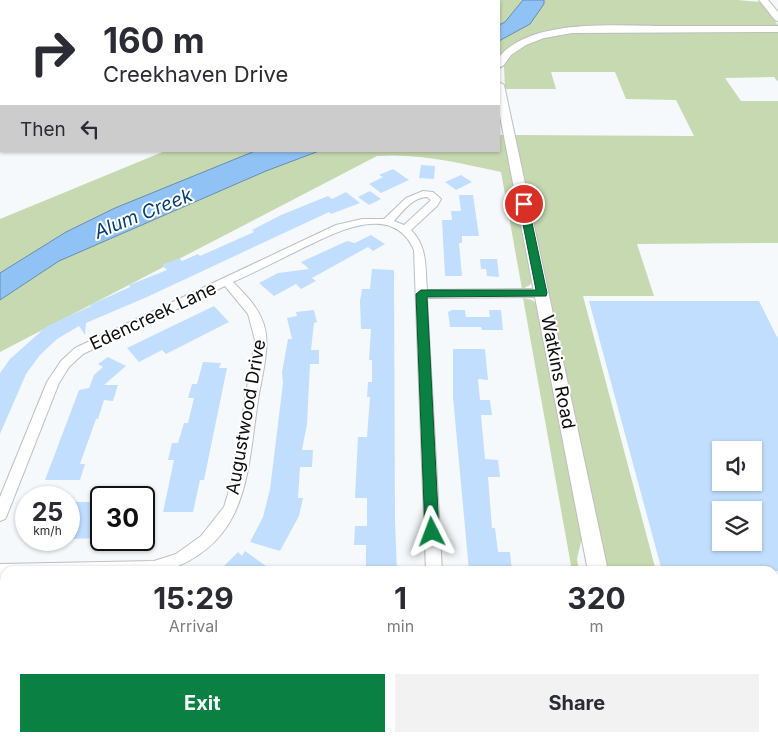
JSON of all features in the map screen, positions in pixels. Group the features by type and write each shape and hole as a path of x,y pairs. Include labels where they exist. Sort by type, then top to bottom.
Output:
{"street":[{"path":"763,0 778,18"},
{"path":"500,63 509,51 518,45 537,37 564,32 604,29 778,29"},
{"name":"Watkins Road","path":"500,90 597,566"},
{"name":"Edencreek Lane","path":"0,515 53,382 64,364 79,351 97,341 346,225 365,221 397,226 412,235 419,250 421,294"},
{"name":"Augustwood Drive","path":"160,566 181,559 194,551 211,536 230,510 241,469 261,340 261,328 252,308 226,281"},
{"path":"434,566 421,294 542,293"}],"green space":[{"path":"500,0 737,0 761,2 778,25 772,27 585,28 564,33 594,31 778,31 778,82 774,77 725,78 741,101 778,101 778,243 637,244 654,296 583,296 655,566 606,566 514,135 694,136 676,100 626,99 615,72 551,72 556,89 505,89 504,66 500,69"},
{"path":"500,135 504,135 533,278 530,285 522,289 501,172 424,157 377,156 0,352 0,219 163,152 500,152"},
{"path":"523,298 532,300 539,306 584,529 577,559 578,566 571,566"}],"water":[{"path":"523,0 544,0 544,4 530,24 500,40 500,24 505,22"},
{"name":"Alum Creek","path":"253,152 316,152 266,171 59,261 0,300 0,273 66,232 115,208"}],"building":[{"path":"421,165 435,166 434,179 419,178"},
{"path":"393,169 409,180 381,193 369,184 383,177 379,175"},
{"path":"461,175 472,182 456,190 445,182"},
{"path":"370,191 381,199 369,205 358,197"},
{"path":"346,192 360,203 331,214 329,212 147,297 86,323 85,335 79,326 57,339 40,355 26,374 0,434 0,373 10,359 47,326 130,287 129,285 167,270 162,265 179,258 182,261 198,254 200,256 254,232 252,230 281,215 328,196 332,199"},
{"path":"459,195 473,195 479,236 462,236 462,243 459,243 462,276 445,276 442,220 452,220 451,211 461,211"},
{"path":"371,235 385,244 373,251 368,247 312,278 316,281 301,289 296,284 274,296 259,283 278,273 309,269 301,262 347,241 355,243"},
{"path":"480,259 497,259 499,277 487,276 486,269 481,269"},
{"path":"372,269 394,270 397,566 366,566 366,545 354,545 355,526 367,526 367,498 355,498 358,437 367,437 370,397 367,397 368,382 372,382 372,360 369,360 371,329 361,329 360,301 362,289 370,289"},
{"path":"589,301 759,301 778,339 778,566 661,566"},
{"path":"214,306 229,322 166,354 162,350 139,362 127,348"},
{"path":"314,310 317,322 314,323 311,350 319,350 319,364 310,364 307,424 302,450 313,450 312,467 300,467 298,498 303,498 299,516 280,551 250,542 263,517 270,489 283,383 282,372 288,339 292,339 287,318 297,316 296,312"},
{"path":"452,310 465,310 466,317 490,317 489,310 501,310 503,330 482,330 481,327 450,327 448,312"},
{"path":"453,349 485,349 488,380 478,379 480,400 490,400 492,415 481,415 485,459 498,460 500,477 488,477 492,528 495,528 498,552 510,552 511,566 469,566 453,397"},
{"path":"108,357 126,366 104,385 118,385 113,401 104,400 98,419 96,419 80,464 85,464 80,480 45,480 79,390 89,388 94,375 103,367 98,364"},
{"path":"203,362 221,363 219,368 227,368 204,480 200,480 193,512 163,512 174,460 168,460 172,443 178,443 184,423 188,423 194,398 188,398 192,384 197,384"},
{"path":"80,502 90,502 90,538 80,539"},
{"path":"245,551 266,566 224,566 238,552 242,556"}],"route":[{"path":"432,532 421,294 542,293 524,204"}]}
